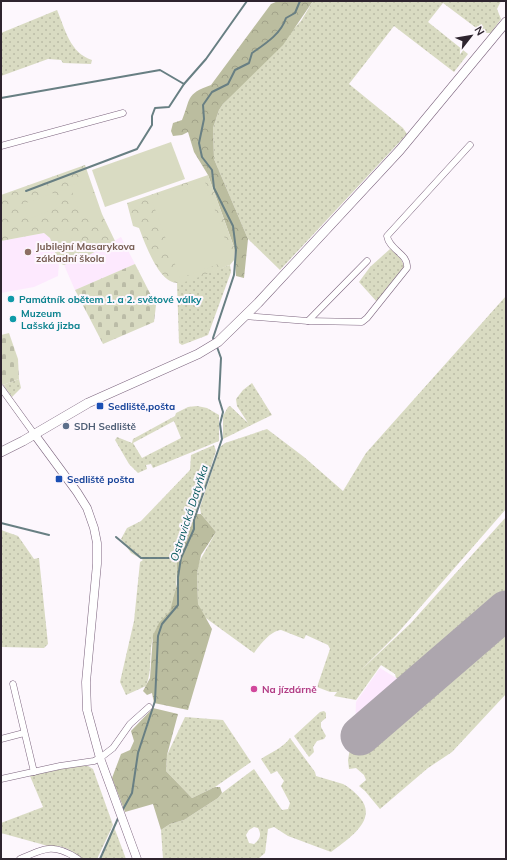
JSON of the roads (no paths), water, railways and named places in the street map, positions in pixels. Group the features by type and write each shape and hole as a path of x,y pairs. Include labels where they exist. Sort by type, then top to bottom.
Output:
{"main road":[{"path":"1,452 35,435 93,400 198,354 215,344 245,316 400,150 506,22"}],"street":[{"path":"1,146 124,113"},
{"path":"245,316 308,321 362,322 367,318 407,268 405,259 390,244 387,236 470,145"},
{"path":"308,321 367,261"},
{"path":"1,388 87,508 94,528 97,543 86,682 87,710 100,758 136,859"},
{"path":"12,684 34,772"},
{"path":"1,779 60,766 94,762 113,748 130,724 149,707"},
{"path":"1,739 24,734"},
{"path":"20,859 41,850 51,848 67,851 78,859"}],"waterway":[{"path":"1,98 160,70 184,84 206,59 247,1"},
{"name":"Ostravická Datyňka","path":"214,341 213,338 234,275 236,250 233,226 214,188 212,170 202,157 199,143 204,119 203,105 212,92 228,84 235,70 249,63 252,53 276,34 284,24 286,18 295,13 300,1"},
{"path":"26,191 137,149 152,125 152,116 155,108 169,107 184,84"},
{"name":"Ostravická Datyňka","path":"122,811 132,793 138,753 155,701 158,636 162,624 178,605 178,577 181,558 194,529 194,520 222,439 220,424 223,412 219,399 221,358 217,347"},
{"path":"1,523 49,535"},
{"path":"116,537 141,558 181,558"},
{"name":"Ostravická Datyňka","path":"100,859 119,816"}],"place":[{"name":"Jubilejní Masarykova základní škola","path":"28,252"},
{"name":"Památník obětem 1. a 2. světové války","path":"11,299"},
{"name":"Muzeum Lašská jizba","path":"13,319"},
{"name":"Sedliště,pošta","path":"100,406"},
{"name":"SDH Sedliště","path":"66,426"},
{"name":"Sedliště pošta","path":"59,479"},
{"name":"Na jízdárně","path":"254,689"}]}
